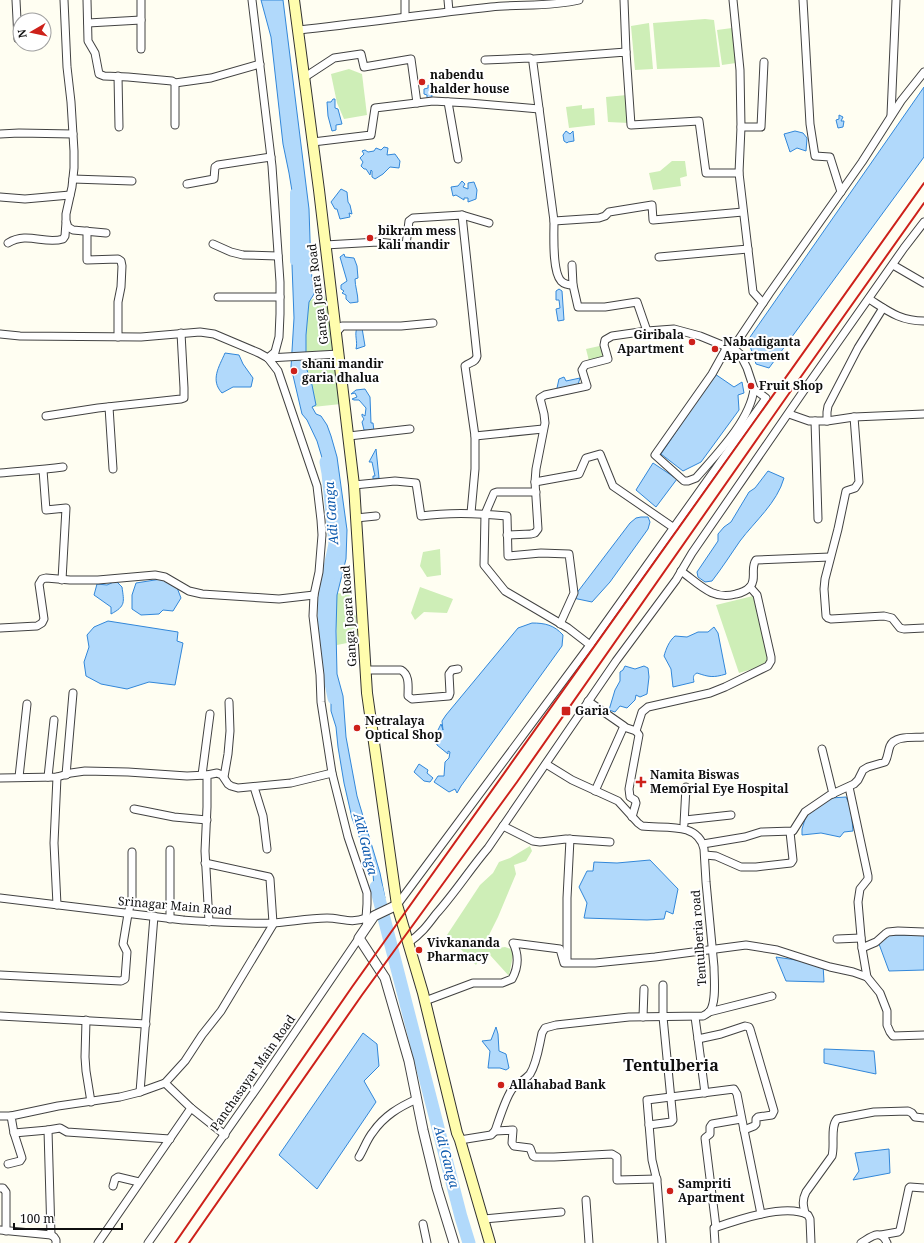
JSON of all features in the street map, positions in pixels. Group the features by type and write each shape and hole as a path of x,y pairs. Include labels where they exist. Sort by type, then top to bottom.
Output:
{"main road":[{"name":"Ganga Joara Road","path":"294,0 326,245 354,485 367,693 397,905 425,1001 457,1133 490,1243"}],"street":[{"path":"16,0 17,12"},
{"path":"8,243 19,238 55,240 63,239 65,236 66,214 74,168 64,0"},
{"path":"87,0 88,41 96,53 99,74 104,76 172,81 174,83 211,78 260,64"},
{"path":"141,0 141,49"},
{"path":"252,0 271,157 280,298 279,337 275,352 268,358"},
{"path":"405,0 406,17"},
{"path":"448,0 449,11"},
{"path":"299,30 510,3 544,5 579,0"},
{"path":"624,0 631,125 699,121 706,173 739,173"},
{"path":"733,0 740,70 739,173 753,292 763,303"},
{"path":"803,0 810,124 814,156 830,157 841,192"},
{"path":"891,116 896,0"},
{"path":"88,23 141,20"},
{"path":"485,60 530,58 533,60 535,58 626,52"},
{"path":"305,77 334,58 361,54 364,67 411,59 417,103"},
{"path":"533,60 554,221 553,243 558,275 563,283 573,285"},
{"path":"740,127 761,127 764,62"},
{"path":"507,535 531,534 535,533 538,529 535,482 545,423 540,398 545,395 587,386 582,370 585,365 608,359 604,345 605,340 612,336 674,329 700,336 730,348 740,354 747,368 754,389 753,400 736,431 696,478 684,481 655,455 730,348 763,303 862,162 901,101 924,72"},
{"path":"118,76 119,128"},
{"path":"174,83 175,125"},
{"path":"313,142 371,135 375,108 433,101 539,109"},
{"path":"448,102 458,159"},
{"path":"0,134 73,134"},
{"path":"187,184 214,179 215,167 218,165 271,157"},
{"path":"73,179 132,181"},
{"path":"0,197 25,198 70,195"},
{"path":"554,221 599,218 605,216 609,212 652,205 653,220 743,212"},
{"path":"462,215 477,356 474,362 465,366 475,436 471,514"},
{"path":"326,245 378,242 406,245 409,221 413,218 462,215 489,223"},
{"path":"66,221 68,227 73,230 106,233"},
{"path":"408,942 419,935 454,894 503,826 588,701 681,571 788,414 924,222"},
{"path":"87,231 87,260 118,259 121,261 121,287 118,302 118,337"},
{"path":"213,244 231,252 243,255 278,256"},
{"path":"659,257 748,249"},
{"path":"572,265 573,285 578,307 605,307 637,302 647,331"},
{"path":"893,265 924,283"},
{"path":"218,297 280,298"},
{"path":"869,299 893,315 913,321 924,321"},
{"path":"827,421 828,406 858,348 883,308"},
{"path":"336,333 342,326 401,326 433,323"},
{"path":"0,334 141,337 200,332 214,334 268,358 339,354"},
{"path":"46,416 184,398 180,333"},
{"path":"268,358 278,371 284,385 317,486 322,535 319,572 314,594 313,616 322,702 332,773 348,837 364,881 367,893 369,920 397,905 590,645 766,398 754,389"},
{"path":"109,407 114,469"},
{"path":"788,414 809,421 827,421 854,417 924,414"},
{"path":"854,417 859,482 856,488 846,491 825,579 824,589 826,616 836,620 884,616 892,618 900,628 924,628"},
{"path":"815,421 818,519"},
{"path":"348,436 410,429"},
{"path":"475,436 544,429"},
{"path":"535,482 579,474 586,458 600,454 613,486 674,528"},
{"path":"0,473 63,467"},
{"path":"43,470 46,510 66,508 62,580"},
{"path":"354,485 395,481 416,482 421,516 448,513 507,516 508,556 541,553 569,554 574,593 560,624"},
{"path":"536,492 494,493 485,514 484,565 505,591 560,624 590,645"},
{"path":"356,518 376,516"},
{"path":"681,571 711,593 718,596 728,597 741,593 750,587 754,580 753,567 756,560 830,557"},
{"path":"0,628 38,626 42,624 44,619 39,584 42,579 46,578 62,580 98,580 155,576 165,577 189,592 202,594 279,599 314,594"},
{"path":"636,731 642,712 648,707 710,693 768,666 771,661 757,595 750,587"},
{"path":"366,670 403,671 407,675 408,696 412,699 449,696 449,674 452,670 458,669"},
{"path":"66,774 73,693"},
{"path":"588,701 623,724 624,727 638,732 639,738 629,789 630,797 635,800 636,803 632,818"},
{"path":"224,777 230,731 229,702"},
{"path":"19,778 27,704"},
{"path":"209,922 206,863 207,820 204,775 210,714"},
{"path":"48,777 54,720"},
{"path":"595,791 624,727"},
{"path":"546,764 572,780 618,801 632,818 642,826 684,828 695,835 703,844 745,837 761,832 793,831 805,812 833,794 849,787 858,780 863,770 885,762 894,741 903,738 924,737"},
{"path":"822,749 833,794"},
{"path":"0,778 57,777 85,771 163,775 204,775 217,773 224,777 228,784 238,788 291,783 332,773"},
{"path":"57,777 54,843 57,905"},
{"path":"254,787 263,816 267,849"},
{"path":"684,828 686,787"},
{"path":"849,787 868,876 868,879 860,889 858,895 862,948 867,977 880,994 887,1011 887,1026 893,1036 924,1035"},
{"path":"134,809 174,817 207,820"},
{"path":"685,820 731,815"},
{"path":"503,826 533,841 540,842 570,839 610,842"},
{"path":"705,855 716,856 741,866 791,863 793,860 790,832"},
{"path":"567,962 567,898 570,839"},
{"name":"Tentulberia road","path":"703,844 714,979 713,1004 709,1012"},
{"path":"170,850 170,919"},
{"path":"0,975 121,981 125,979 127,952 123,944 132,897 132,852"},
{"path":"0,1116 11,1116 58,1106 120,1098 140,1092 165,1083 185,1060 221,1011 274,923 269,877 206,863"},
{"name":"Srinagar Main Road","path":"0,898 170,919 209,922 274,923 304,919 329,918 358,922 369,920"},
{"path":"140,1092 154,916"},
{"name":"Panchasayar Main Road","path":"148,1243 309,1014 369,920"},
{"path":"862,948 876,942 888,932 924,932"},
{"path":"358,938 385,978 409,1061 423,1130 454,1243"},
{"path":"837,940 861,938"},
{"path":"425,1001 473,983 502,982 512,980 516,973 518,955 513,943 560,948 564,963 655,957 746,945 764,947 867,977"},
{"path":"649,1125 673,1121 663,1017 663,985"},
{"path":"643,1017 644,989"},
{"path":"460,1140 490,1135 495,1131 509,1095 513,1089 530,1074 542,1033 545,1028 556,1025 595,1020 643,1017 703,1016 709,1012 772,996"},
{"path":"0,1016 146,1024"},
{"path":"695,1017 705,1093"},
{"path":"86,1020 85,1057 91,1102"},
{"path":"698,1039 721,1034 745,1026 749,1027 774,1111 772,1115 758,1117 754,1126 744,1130"},
{"path":"165,1083 191,1108 225,1135"},
{"path":"662,1243 657,1179 652,1160 646,1100 734,1089 737,1094 761,1214"},
{"path":"359,1157 372,1132 384,1119 398,1108 417,1099"},
{"path":"98,1243 191,1108"},
{"path":"811,1243 810,1219 805,1213 802,1203 803,1197 832,1156 834,1149 834,1126 837,1119 874,1112 908,1111 916,1118 924,1118"},
{"path":"8,1164 20,1161 22,1158 14,1133 11,1116"},
{"path":"715,1243 714,1228 716,1227 705,1138 710,1134 710,1127 712,1124 742,1119"},
{"path":"14,1133 60,1128 67,1132 170,1139"},
{"path":"48,1130 51,1235"},
{"path":"495,1131 513,1130 512,1143 514,1146 530,1148 533,1156 535,1157 612,1154 617,1157 617,1180 657,1179"},
{"path":"113,1186 118,1177 139,1182"},
{"path":"0,1188 3,1188 6,1192 3,1231 51,1235 54,1236 56,1243"},
{"path":"861,1243 876,1235 898,1232 900,1230 909,1188 924,1188"},
{"path":"586,1200 589,1243"},
{"path":"716,1227 776,1211 796,1211 805,1213"},
{"path":"484,1219 561,1212"},
{"path":"423,1224 427,1243"},
{"path":"881,1235 887,1243"}],"green space":[{"path":"705,19 714,20 720,67 657,69 653,23"},
{"path":"649,23 653,69 635,70 631,26"},
{"path":"732,28 736,63 722,65 717,30"},
{"path":"349,69 362,74 367,115 344,119 337,103 331,74"},
{"path":"627,95 629,123 608,122 606,97"},
{"path":"582,105 582,109 594,108 595,125 569,128 566,107"},
{"path":"672,161 685,161 687,176 680,178 681,186 653,190 649,173 660,171"},
{"path":"324,295 329,306 341,404 313,407 302,380 305,302"},
{"path":"604,345 607,358 590,365 586,349"},
{"path":"440,549 441,575 427,577 420,566 423,552"},
{"path":"420,587 453,599 447,613 424,612 415,620 411,613"},
{"path":"335,593 351,594 356,617 357,641 337,645"},
{"path":"753,596 769,664 739,673 716,605"},
{"path":"530,846 532,851 526,861 514,865 516,874 498,917 484,945 497,948 505,947 514,950 509,976 489,954 482,955 476,965 447,935 480,885 493,873 499,862 510,858"}],"water":[{"path":"261,0 283,0 309,209 311,269 314,294 309,302 306,335 306,367 312,385 316,405 312,407 316,414 321,416 327,425 337,457 347,530 346,559 337,595 337,674 343,696 346,737 357,796 380,873 385,898 377,908 375,904 373,873 352,818 344,783 336,727 331,711 331,673 325,634 328,586 334,539 334,511 329,481 317,441 307,420 302,414 291,367 294,318 292,265 296,239 295,209 283,144 271,37"},
{"path":"428,85 431,85 432,97 427,98 427,95 424,94 424,89 428,88"},
{"path":"924,87 924,157 769,368 756,364 748,340"},
{"path":"335,99 335,108 338,109 342,124 336,125 336,130 332,131 328,116 327,102 331,102"},
{"path":"839,115 843,117 841,121 844,121 843,127 838,128 836,120 839,119"},
{"path":"566,131 570,134 573,131 574,141 567,143 564,141 563,135"},
{"path":"795,131 803,133 807,138 806,151 797,148 790,152 784,134"},
{"path":"384,147 388,148 387,155 395,154 400,161 399,168 390,167 375,179 372,177 371,170 370,175 366,169 361,166 363,162 360,158 364,154 362,151 374,151 376,148 381,150"},
{"path":"462,181 465,184 463,187 468,189 468,183 474,182 477,190 476,199 468,202 468,198 464,198 464,200 456,195 453,196 451,187 458,186"},
{"path":"341,189 347,192 348,202 352,214 349,213 350,217 340,219 337,209 335,209 331,202"},
{"path":"344,254 345,257 354,258 357,266 358,278 355,279 355,284 358,302 350,303 346,299 346,295 342,293 344,291 341,289 341,285 347,281 340,257"},
{"path":"559,289 562,291 564,320 558,321 556,309 560,308 559,300 556,300 556,291"},
{"path":"357,328 362,328 365,346 356,349 356,333"},
{"path":"225,353 239,355 243,364 253,378 251,387 233,387 222,393 218,388 216,378 218,368"},
{"path":"715,374 734,387 742,382 744,393 738,395 739,410 701,462 683,471 661,454"},
{"path":"564,377 566,381 580,378 577,388 560,391 557,388 559,379"},
{"path":"365,389 370,397 371,423 373,423 374,431 364,430 362,422 364,419 362,414 365,416 366,408 359,400 352,399 357,397 355,393 351,394 356,390"},
{"path":"376,449 379,478 373,479 373,476 375,476 372,462 369,462"},
{"path":"653,463 677,479 656,507 636,490"},
{"path":"768,471 784,478 776,496 740,541 712,581 705,582 698,577 697,572 718,541 718,534 731,522 749,492 755,488"},
{"path":"648,517 650,522 648,529 610,582 592,602 573,598 630,523 636,518"},
{"path":"161,579 176,585 181,598 173,611 163,610 159,614 141,615 132,609 132,595 136,583"},
{"path":"116,581 122,587 123,603 119,609 111,614 111,607 94,595 97,584 107,585"},
{"path":"108,621 178,632 177,641 183,643 175,685 149,682 127,689 101,684 86,676 84,662 89,647 87,635 94,627"},
{"path":"532,623 545,624 556,629 563,635 562,646 457,793 455,789 449,792 434,782 438,776 444,776 445,762 449,758 450,752 448,751 448,754 437,745 435,736 441,724 443,730 442,721 518,628"},
{"path":"714,627 718,633 726,674 711,676 697,673 694,676 694,682 673,687 671,669 664,656 671,640 675,636 687,637 698,632 708,632"},
{"path":"625,666 635,669 644,666 648,668 649,677 647,694 640,697 636,695 635,700 627,708 620,706 615,712 609,710 615,690 620,681 620,672"},
{"path":"419,764 428,770 427,773 433,778 430,782 424,781 414,772"},
{"path":"846,797 851,808 853,831 844,832 840,837 821,833 802,835 802,829 806,816 831,798"},
{"path":"650,860 678,889 673,914 666,911 664,919 647,920 584,918 587,903 579,887 587,871 593,871 594,862 617,863"},
{"path":"888,935 924,935 924,970 889,971 879,944"},
{"path":"776,957 823,964 824,982 786,981"},
{"path":"496,1027 499,1051 506,1054 509,1068 506,1070 500,1068 488,1068 490,1051 482,1041 491,1040"},
{"path":"363,1033 377,1044 379,1066 364,1081 376,1102 317,1189 279,1155"},
{"path":"824,1049 874,1051 876,1074 824,1063"},
{"path":"889,1149 890,1173 853,1180 859,1171 855,1153"}],"waterway":[{"path":"294,193 294,261"},
{"name":"Adi Ganga","path":"326,462 335,544 325,590 323,644 334,698"},
{"name":"Adi Ganga","path":"376,887 469,1243"}],"railway":[{"path":"175,1243 352,987 924,183"},
{"path":"189,1243 362,995 517,782 924,203"}],"place":[{"name":"nabendu halder house","path":"422,82"},
{"name":"bikram mess kali mandir","path":"370,238"},
{"name":"Giribala Apartment","path":"692,342"},
{"name":"Nabadiganta Apartment","path":"715,349"},
{"name":"shani mandir garia dhalua","path":"294,371"},
{"name":"Fruit Shop","path":"751,386"},
{"name":"Garia","path":"566,711"},
{"name":"Netralaya Optical Shop","path":"357,728"},
{"name":"Namita Biswas Memorial Eye Hospital","path":"641,782"},
{"name":"Vivkananda Pharmacy","path":"419,950"},
{"name":"Allahabad Bank","path":"501,1085"},
{"name":"Sampriti Apartment","path":"670,1191"}],"district":[{"name":"Tentulberia","path":"671,1065"}]}
